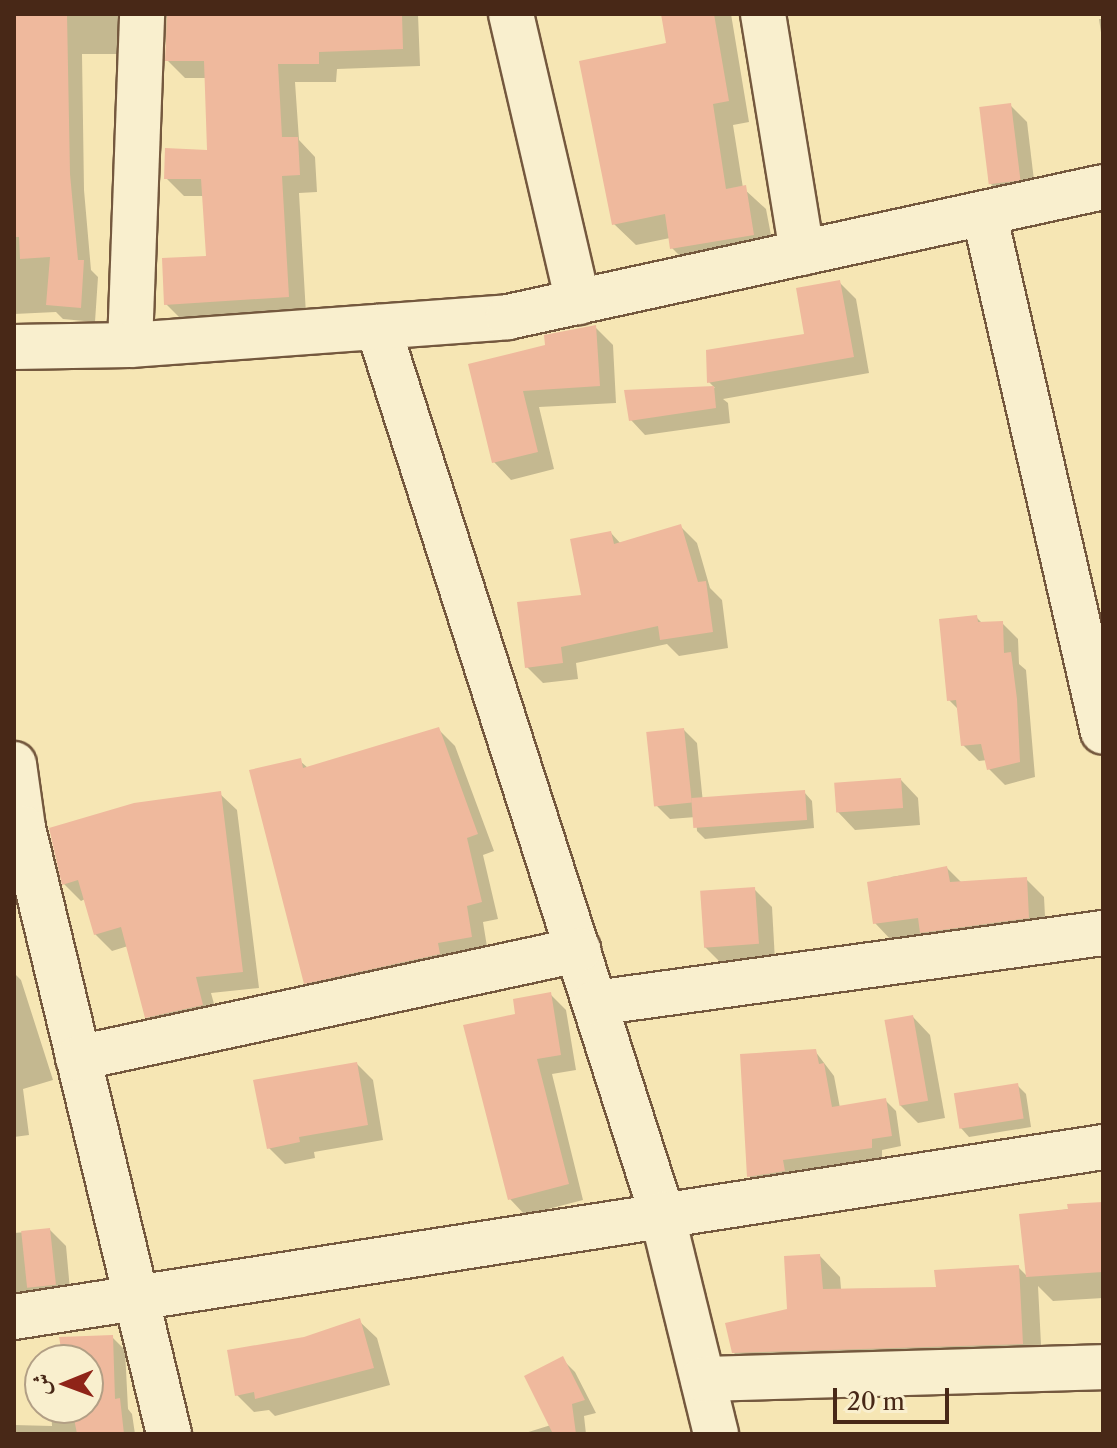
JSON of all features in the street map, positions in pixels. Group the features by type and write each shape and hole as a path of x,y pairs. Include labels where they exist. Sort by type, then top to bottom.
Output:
{"street":[{"path":"130,345 142,14"},
{"path":"511,14 578,302"},
{"path":"763,14 802,253"},
{"path":"14,347 130,345 508,317 1103,187"},
{"path":"984,213 1088,602 1103,732"},
{"path":"378,327 662,1214 716,1434"},
{"path":"14,764 17,815 169,1434"},
{"path":"595,1003 1103,933"},
{"path":"78,1058 578,950"},
{"path":"14,1317 1103,1147"},
{"path":"703,1379 1103,1367"}],"building":[{"path":"14,14 67,14 70,174 78,260 84,260 81,308 46,305 50,257 20,259 19,237 14,237"},
{"path":"167,14 402,14 403,49 319,52 319,64 278,64 282,137 298,137 300,175 282,176 289,297 164,305 162,258 206,256 201,179 164,179 165,148 207,150 204,61 165,61"},
{"path":"661,14 714,14 729,101 713,104 726,189 746,185 754,235 670,249 665,214 612,225 579,61 666,43"},
{"path":"1011,103 1021,180 989,184 979,107"},
{"path":"840,280 854,357 707,383 706,350 804,334 796,288"},
{"path":"596,325 600,386 523,391 538,452 492,463 468,364 545,345 544,335"},
{"path":"714,386 716,408 629,421 624,390"},
{"path":"681,524 698,582 706,581 713,632 660,640 658,626 561,647 563,663 525,668 517,602 581,595 570,539 611,531 614,544"},
{"path":"977,615 978,622 1003,621 1004,653 1011,652 1017,699 1020,762 987,770 981,744 961,746 956,700 947,701 939,619"},
{"path":"439,727 478,834 467,838 482,902 467,906 472,937 438,943 440,954 304,984 249,770 301,758 303,768"},
{"path":"684,728 692,803 654,807 646,732"},
{"path":"901,778 903,808 836,813 834,783"},
{"path":"805,790 807,820 693,828 691,798"},
{"path":"221,791 243,972 196,977 203,1005 145,1018 121,927 94,935 78,880 62,885 49,828 134,803"},
{"path":"947,866 950,882 1027,877 1029,918 920,933 918,918 873,924 867,882"},
{"path":"755,887 759,944 704,948 700,891"},
{"path":"551,992 561,1055 537,1059 569,1184 508,1200 463,1025 515,1014 513,999"},
{"path":"913,1015 928,1101 900,1106 884,1020"},
{"path":"816,1049 819,1064 824,1063 832,1107 886,1098 892,1136 872,1139 872,1148 783,1160 785,1171 747,1177 740,1054"},
{"path":"357,1062 368,1125 299,1137 300,1142 267,1149 253,1080"},
{"path":"1018,1083 1024,1119 959,1129 954,1093"},
{"path":"1103,1202 1103,1272 1026,1277 1019,1214 1068,1209 1067,1204"},
{"path":"50,1228 56,1285 27,1288 21,1231"},
{"path":"820,1254 823,1289 936,1287 934,1270 1019,1265 1023,1344 732,1353 725,1323 787,1309 784,1256"},
{"path":"360,1318 374,1368 255,1399 254,1392 235,1396 227,1350 304,1337"},
{"path":"113,1335 115,1399 120,1398 124,1434 77,1434 75,1424 104,1424 104,1344 60,1344 59,1337"},
{"path":"563,1356 585,1400 572,1404 576,1434 553,1434 524,1376"}]}
